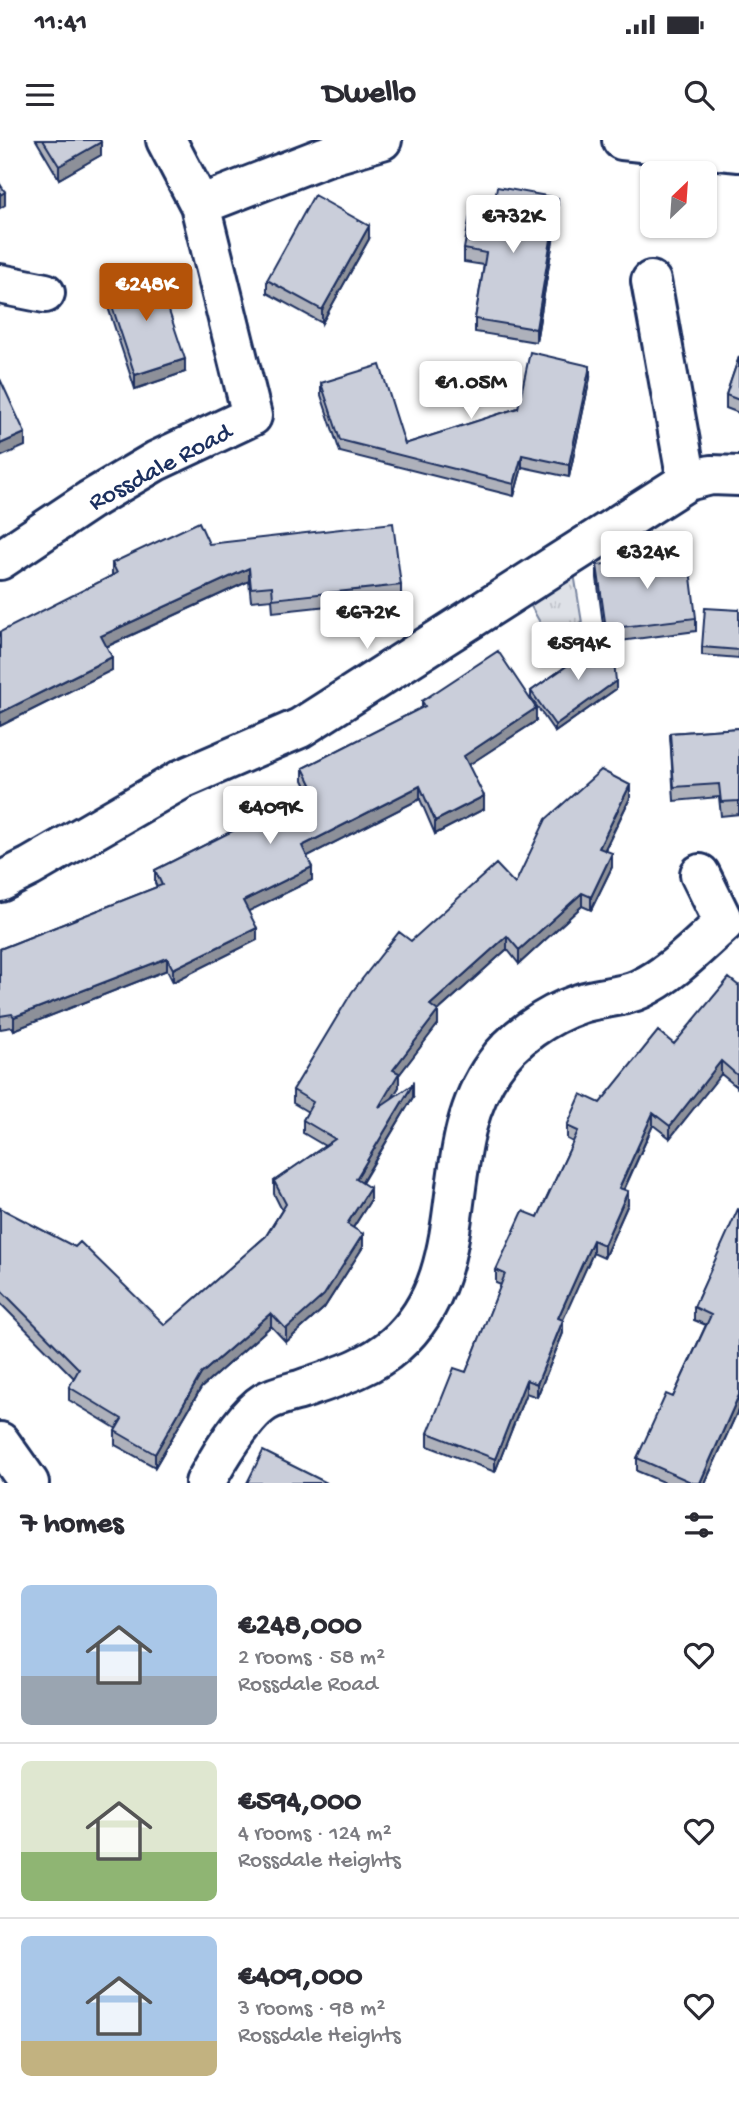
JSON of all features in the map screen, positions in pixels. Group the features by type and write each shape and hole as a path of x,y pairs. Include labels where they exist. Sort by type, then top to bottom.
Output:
{"street":[{"name":"Rossdale Road","path":"0,560 156,461 252,416 200,205 166,140"},
{"path":"200,205 324,157 382,140"},
{"path":"622,140 739,152"},
{"path":"651,281 687,481"},
{"path":"0,284 45,293"},
{"path":"0,881 30,867 182,779 300,728 687,481 711,475 739,475"},
{"path":"205,1483 238,1432 264,1403 359,1369 395,1344 424,1312 444,1268 470,1110 494,1065 533,1027 578,1004 640,989 731,926 700,874"},
{"path":"0,1442 29,1483"}],"green space":[{"path":"573,567 589,666 569,675 527,599"}],"building":[{"path":"43,140 100,140 101,142 59,166"},
{"path":"497,187 558,198 536,329 475,319 486,253 464,249 471,209 493,212"},
{"path":"314,195 369,226 322,310 267,280"},
{"path":"156,272 185,359 135,375 106,288"},
{"path":"530,352 590,366 569,465 522,455 514,484 340,440 321,383 380,365 405,444 518,408"},
{"path":"739,357 739,400 726,395"},
{"path":"0,379 25,433 0,444"},
{"path":"199,522 209,544 393,523 401,585 273,599 272,586 251,588 249,568 101,636 112,657 0,713 0,632 117,573 112,563"},
{"path":"688,553 696,618 606,629 597,565"},
{"path":"705,608 739,610 739,650 702,647"},
{"path":"611,635 616,681 555,725 531,691"},
{"path":"498,651 536,708 464,756 484,796 435,821 420,786 302,846 312,867 243,901 257,928 173,969 167,958 14,1017 12,1014 0,1016 0,949 162,885 155,870 314,790 303,768 425,706 422,701"},
{"path":"739,728 739,801 721,802 719,784 674,787 670,733"},
{"path":"601,770 630,785 599,848 612,853 591,897 582,893 519,950 507,936 430,1005 438,1011 393,1070 399,1073 379,1107 413,1084 356,1179 370,1188 347,1224 363,1234 324,1295 286,1329 271,1313 201,1374 155,1454 115,1431 122,1419 69,1387 79,1369 0,1289 0,1208 75,1247 80,1242 165,1325 266,1236 286,1204 274,1181 335,1139 303,1120 313,1102 293,1090 352,992 399,932 411,941 496,864 515,884 546,819"},
{"path":"729,978 739,986 739,1073 737,1075 721,1061 670,1126 653,1113 619,1188 628,1191 604,1245 593,1240 558,1318 563,1320 537,1384 526,1380 495,1459 428,1433 454,1368 466,1372 505,1274 496,1270 523,1211 538,1217 578,1131 567,1126 581,1094 600,1103 658,1031 674,1044"},
{"path":"738,1209 739,1395 700,1483 693,1483 637,1458 666,1394 673,1397 711,1315 694,1307"},
{"path":"263,1451 327,1483 247,1483"}]}
